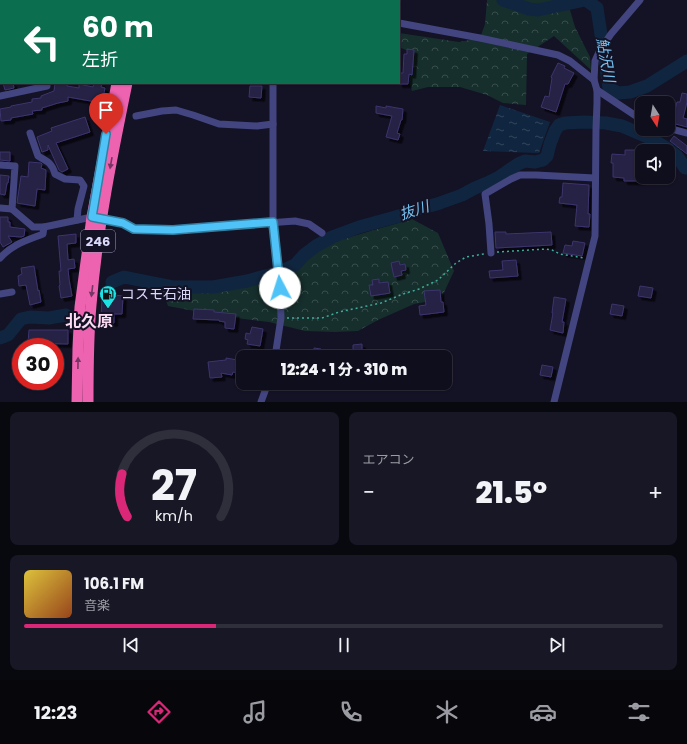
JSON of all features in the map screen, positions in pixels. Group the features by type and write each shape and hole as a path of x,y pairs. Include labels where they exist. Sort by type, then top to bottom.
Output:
{"highway":[{"name":"246","path":"88,402 90,306 97,218 106,134 117,84"},
{"name":"246","path":"77,402 80,307 97,218 127,84"}],"street":[{"path":"554,401 595,236 597,90 594,80 595,61 600,50 611,34 640,0"},
{"path":"400,23 480,38 558,55 570,60 594,80"},
{"path":"0,96 47,86 47,84"},
{"path":"273,84 273,222 278,263 281,318 276,350"},
{"path":"597,90 635,115"},
{"path":"136,116 176,110 219,124 257,126 273,124"},
{"path":"675,130 687,133"},
{"path":"30,133 38,156 47,161 53,167 55,174 65,178 80,180 84,186 78,209 77,220"},
{"path":"0,165 15,166 12,209"},
{"path":"491,253 485,194 520,175 595,178"},
{"path":"0,208 12,209 33,227 44,228 77,220 97,218 123,223 134,229 173,230 295,221 309,224 322,233"},
{"path":"0,258 19,243 43,234 44,228"},
{"path":"0,294 12,292"},
{"path":"261,402 265,390"}],"path":[{"path":"281,318 322,318 339,312 381,303 419,289 438,280 456,263 466,257 546,248 560,254 589,260"}],"green space":[{"path":"487,0 567,0 575,27 590,57 591,70 554,36 527,54 526,105 503,103 487,95 460,87 428,87 412,91 409,81 415,54 400,47 400,33 459,42 480,38 485,24"},
{"path":"412,219 438,233 454,271 441,299 414,304 378,320 358,331 305,331 269,322 221,316 168,306 161,287 225,290 326,244"}],"water":[{"path":"500,105 550,122 539,153 483,151"}],"building":[{"path":"407,49 414,50 412,75 409,74 408,84 400,84 400,73 403,73 404,54 407,54"},
{"path":"558,63 574,73 568,84 565,84 556,112 541,107 545,96 549,97 551,77"},
{"path":"3,84 13,84 14,88 5,90"},
{"path":"55,84 67,84 67,86 79,88 79,84 93,87 94,84 102,84 101,87 105,88 102,103 68,97 68,101 42,108 42,110 32,111 33,114 1,121 0,109 32,102 32,99 41,98 41,96 54,91"},
{"path":"250,86 262,86 261,98 249,97"},
{"path":"682,93 687,94 687,102 683,118 687,119 687,127 675,124 675,110 677,102 680,102"},
{"path":"376,106 403,109 402,120 397,133 400,134 398,140 386,137 392,116 376,113"},
{"path":"85,117 90,132 56,143 68,169 62,172 59,170 48,145 48,150 42,152 37,137 52,131 51,128"},
{"path":"674,136 687,146 687,154 675,144 670,141"},
{"path":"625,150 635,150 635,181 624,181 624,178 613,177 613,163 611,163 612,154 625,155"},
{"path":"0,152 10,152 10,161 0,160"},
{"path":"29,162 41,163 41,168 46,170 45,190 37,189 35,206 17,203 21,176 28,177"},
{"path":"0,175 9,176 5,195 0,194"},
{"path":"563,183 589,185 589,227 575,226 577,205 559,203 560,197 562,197"},
{"path":"0,217 8,217 10,227 25,229 24,236 8,236 12,242 3,247 0,242"},
{"path":"495,232 506,232 506,234 551,232 552,245 496,248"},
{"path":"76,234 76,243 67,244 68,260 74,259 75,268 68,269 72,296 61,298 59,286 59,271 61,271 58,236"},
{"path":"573,241 585,243 582,256 563,253 565,245 572,246"},
{"path":"516,260 518,276 490,278 489,271 503,270 502,261"},
{"path":"399,261 400,265 405,264 406,270 401,271 402,275 394,277 391,263"},
{"path":"34,266 41,302 30,305 26,285 19,286 18,276 22,274 21,268"},
{"path":"379,279 379,283 388,282 390,293 371,296 369,285 373,285 372,280"},
{"path":"640,286 653,288 651,298 638,296"},
{"path":"440,290 444,312 420,315 419,306 426,305 424,291"},
{"path":"114,295 123,296 122,314 114,314 114,323 103,322 104,317 101,317 102,299 114,300"},
{"path":"554,297 566,299 562,322 564,322 563,333 550,330"},
{"path":"612,304 624,306 622,316 610,314"},
{"path":"194,309 214,310 214,312 236,314 234,329 225,328 225,322 219,320 193,319"},
{"path":"252,327 263,329 260,346 247,344 248,340 245,339 246,333 250,334"},
{"path":"29,330 68,330 68,344 64,344 64,338 28,338"},
{"path":"362,344 362,350 353,350 353,345"},
{"path":"314,348 321,349 321,350 314,350"},
{"path":"226,358 236,360 236,373 233,372 232,375 221,373 222,377 210,378 208,362 226,360"},
{"path":"542,365 553,367 551,377 540,375"}],"waterway":[{"name":"鮎沢川","path":"503,0 529,9 538,10 585,0"},
{"name":"鮎沢川","path":"586,0 597,8 609,88 618,93 630,92 647,86 687,61"},
{"name":"抜川","path":"112,282 124,277 174,287 213,287 247,281 280,272 295,265 304,255 332,237 359,227 399,216 462,195 499,177 525,161 535,162 543,160 547,156 555,131 559,125 565,123 606,123 622,126 650,138 675,153 685,168 687,168"},
{"name":"抜川","path":"0,338 8,335 21,319 30,317 49,318 66,315"}],"place":[{"name":"コスモ石油","path":"108,309"}],"district":[{"name":"北久原","path":"89,321"}],"route":[{"path":"106,134 92,217 123,223 134,229 173,230 273,222 280,288"}]}
